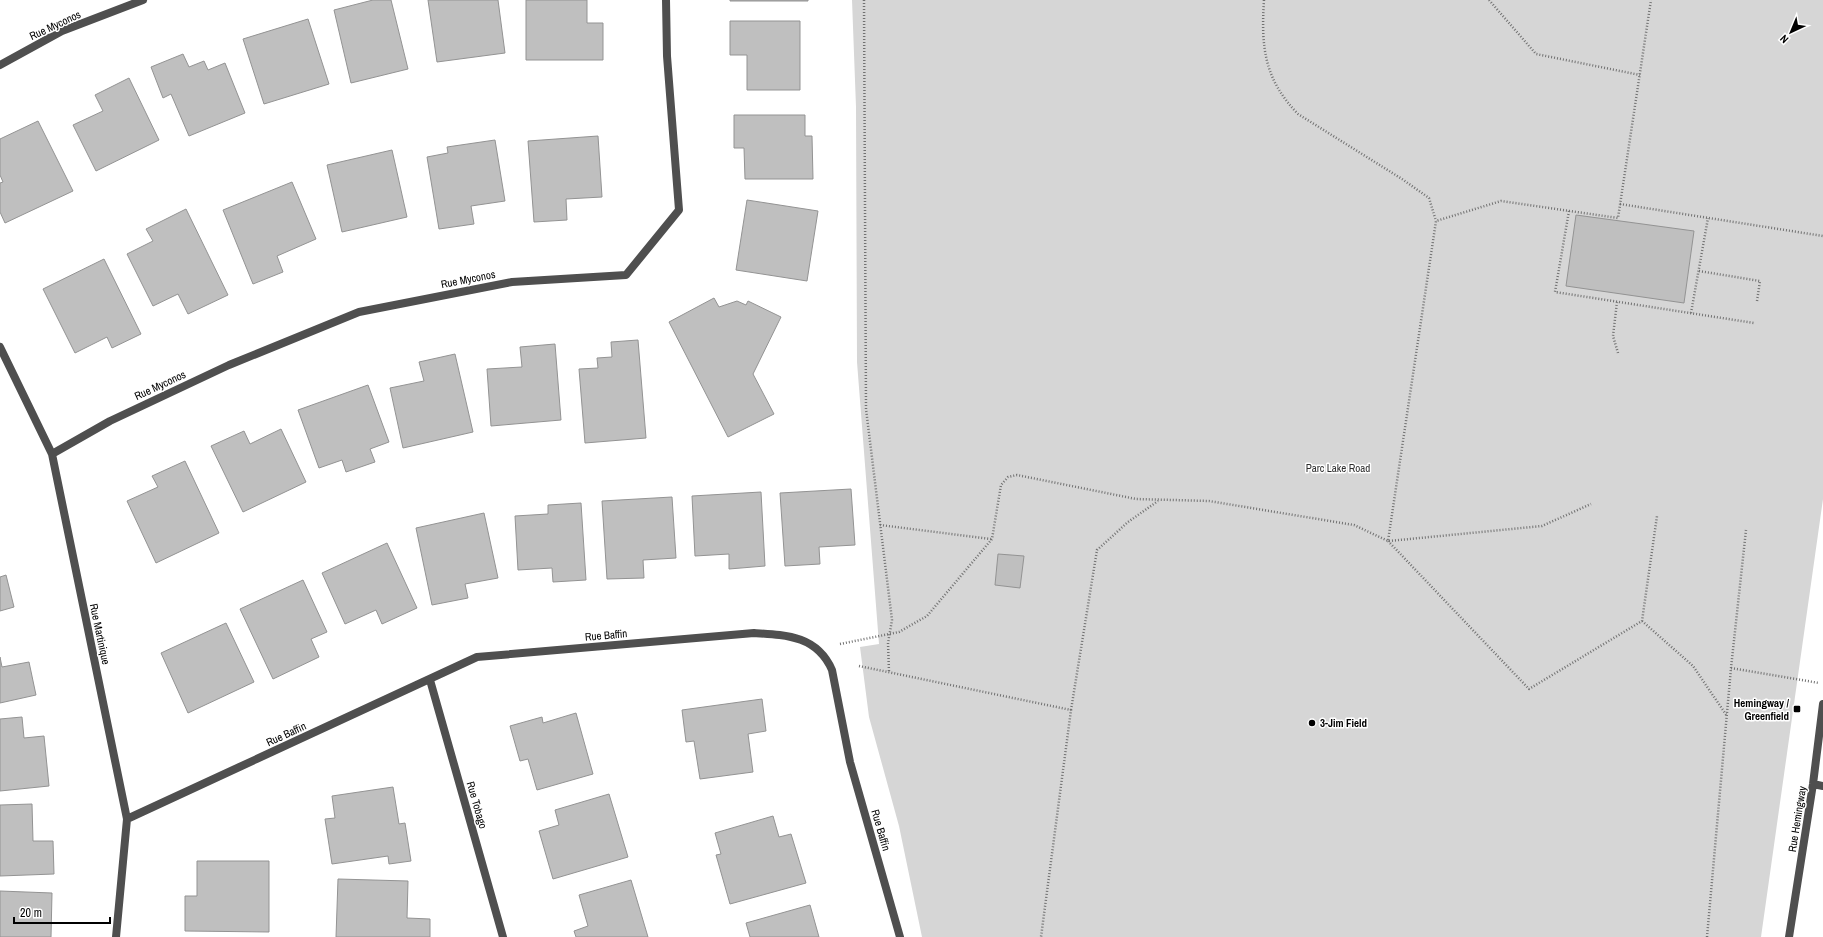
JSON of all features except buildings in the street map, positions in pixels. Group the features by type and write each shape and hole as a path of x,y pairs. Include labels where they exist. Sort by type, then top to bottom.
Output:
{"street":[{"name":"Rue Myconos","path":"0,65 62,31 142,0"},
{"name":"Rue Myconos","path":"52,454 110,421 229,365 359,312 512,282 626,275 679,210 667,56 666,0"},
{"name":"Rue Martinique","path":"0,347 52,454 127,819 116,937"},
{"name":"Rue Baffin","path":"127,819 477,657 754,633 775,634 794,638 814,645 827,658 832,670 850,762 900,937"},
{"name":"Rue Tobago","path":"430,680 503,937"},
{"name":"Rue Hemingway","path":"1789,937 1813,784 1823,704"},
{"path":"1813,784 1823,786"}],"path":[{"path":"864,0 866,409 892,620 888,643 890,672"},
{"path":"1264,0 1262,25 1268,68 1277,88 1287,102 1298,114 1402,179 1429,198 1436,221 1388,541"},
{"path":"1489,0 1536,54 1640,74"},
{"path":"1436,221 1501,201 1618,218 1651,0"},
{"path":"1620,204 1823,236"},
{"path":"1569,211 1555,292 1754,323"},
{"path":"1691,313 1708,218"},
{"path":"1699,271 1760,281 1757,301"},
{"path":"1617,302 1614,336 1618,353"},
{"path":"821,652 828,646 908,628 927,616 992,539 1001,485 1008,477 1017,475 1136,499 1209,501 1354,525 1388,541 1529,689 1642,621"},
{"path":"1041,937 1071,710 1097,550 1128,522 1159,500"},
{"path":"1388,541 1542,526 1591,504"},
{"path":"1642,621 1657,516"},
{"path":"880,525 992,539"},
{"path":"1707,937 1731,668 1746,530"},
{"path":"1642,621 1693,666 1727,716"},
{"path":"859,666 1071,710"},
{"path":"1731,668 1823,683"}],"green space":[{"name":"Parc Lake Road","path":"852,0 1823,0 1823,499 1761,937 922,937 899,826 869,717 860,647 879,644 857,362 856,107"}],"place":[{"name":"Hemingway / Greenfield","path":"1797,709"},
{"name":"3-Jim Field","path":"1312,723"}]}
